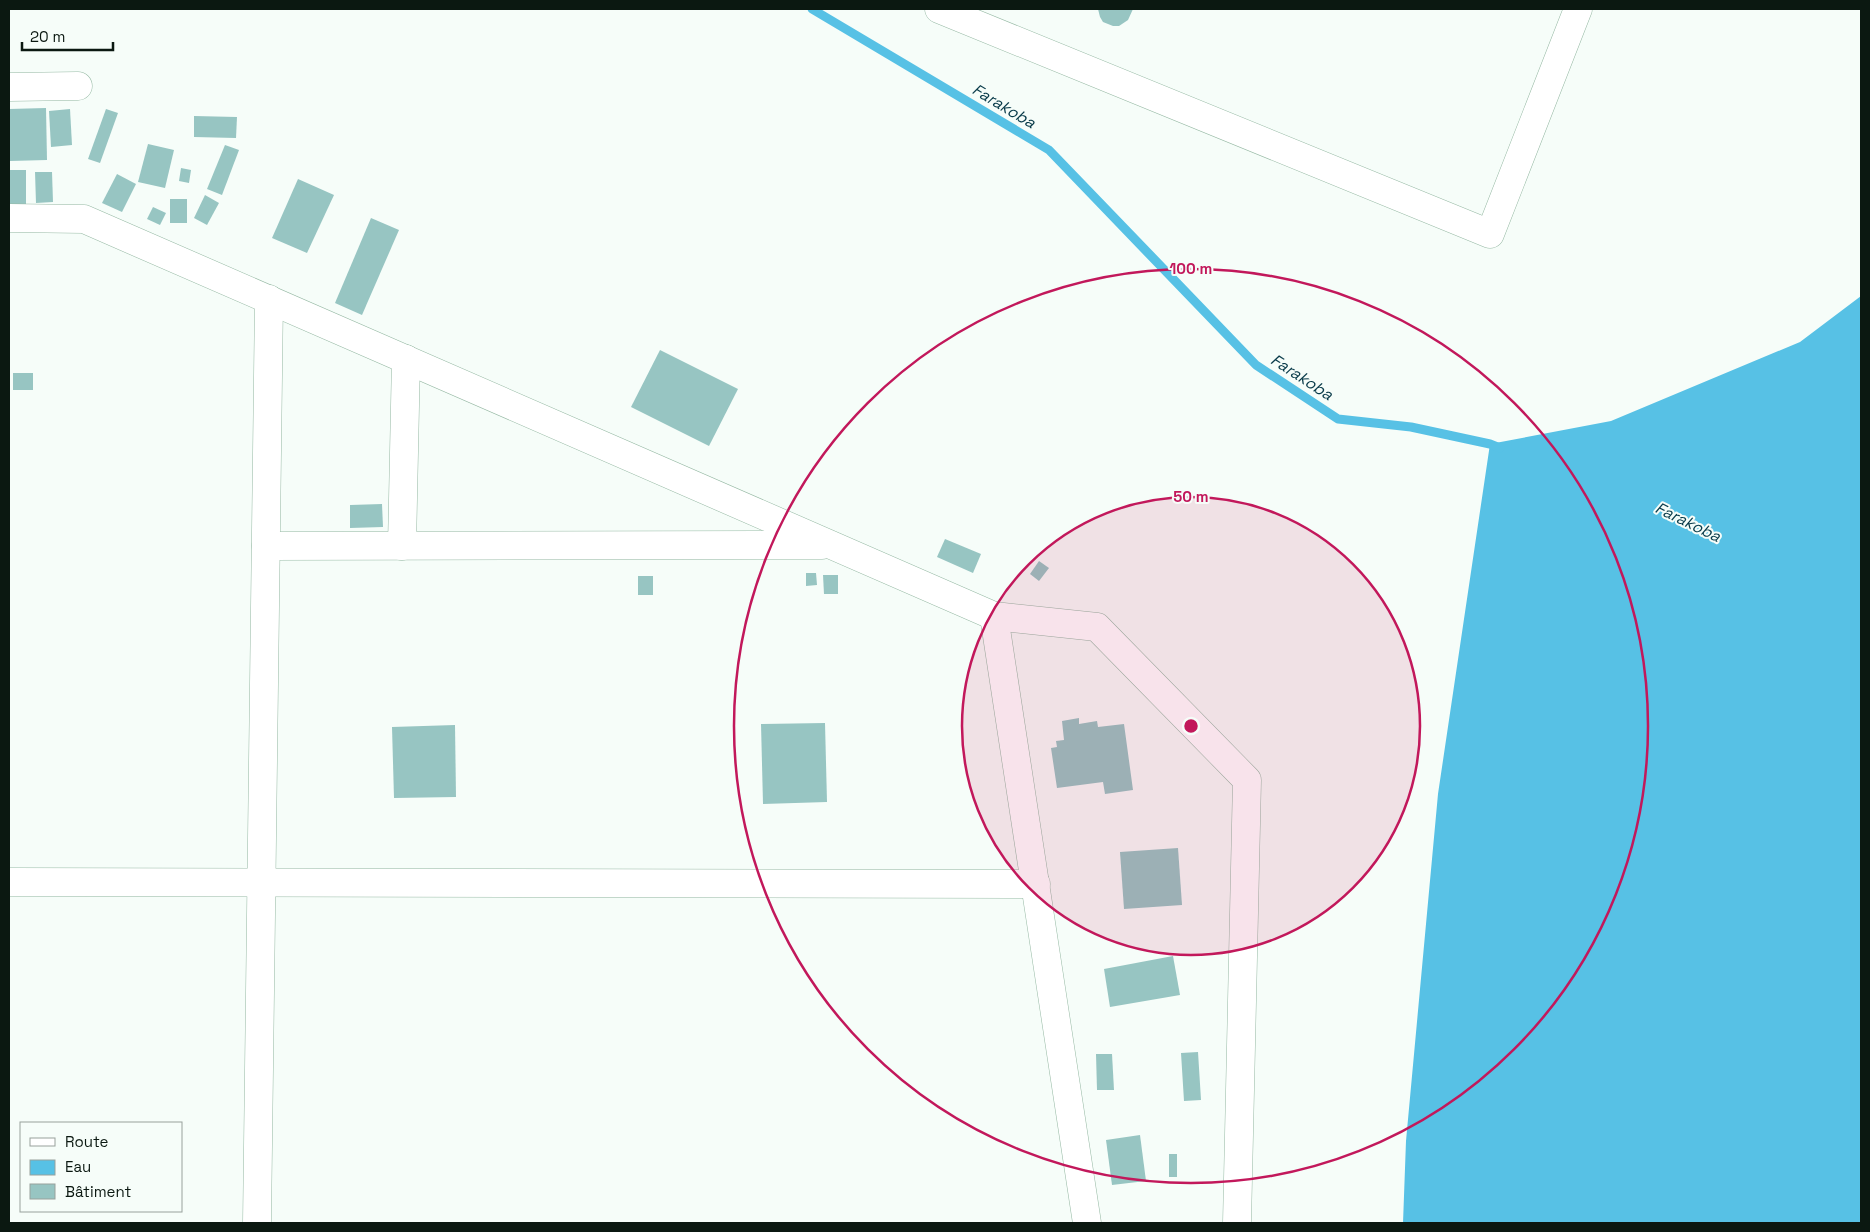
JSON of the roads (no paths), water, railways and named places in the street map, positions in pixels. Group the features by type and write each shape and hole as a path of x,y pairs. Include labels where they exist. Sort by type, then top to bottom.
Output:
{"street":[{"path":"939,9 1490,234 1569,12"},
{"path":"9,87 78,86"},
{"path":"9,218 84,219 994,616 1097,627 1247,780 1237,1223"},
{"path":"257,1223 268,299"},
{"path":"402,546 406,359"},
{"path":"266,546 832,545"},
{"path":"994,616 1087,1223"},
{"path":"9,882 1036,884"}],"water":[{"path":"1861,296 1861,1223 1403,1223 1406,1141 1438,794 1490,444 1611,421 1800,342"}],"waterway":[{"name":"Farakoba","path":"812,9 1049,150 1256,365 1338,419 1411,427 1490,444 1500,448"}]}
